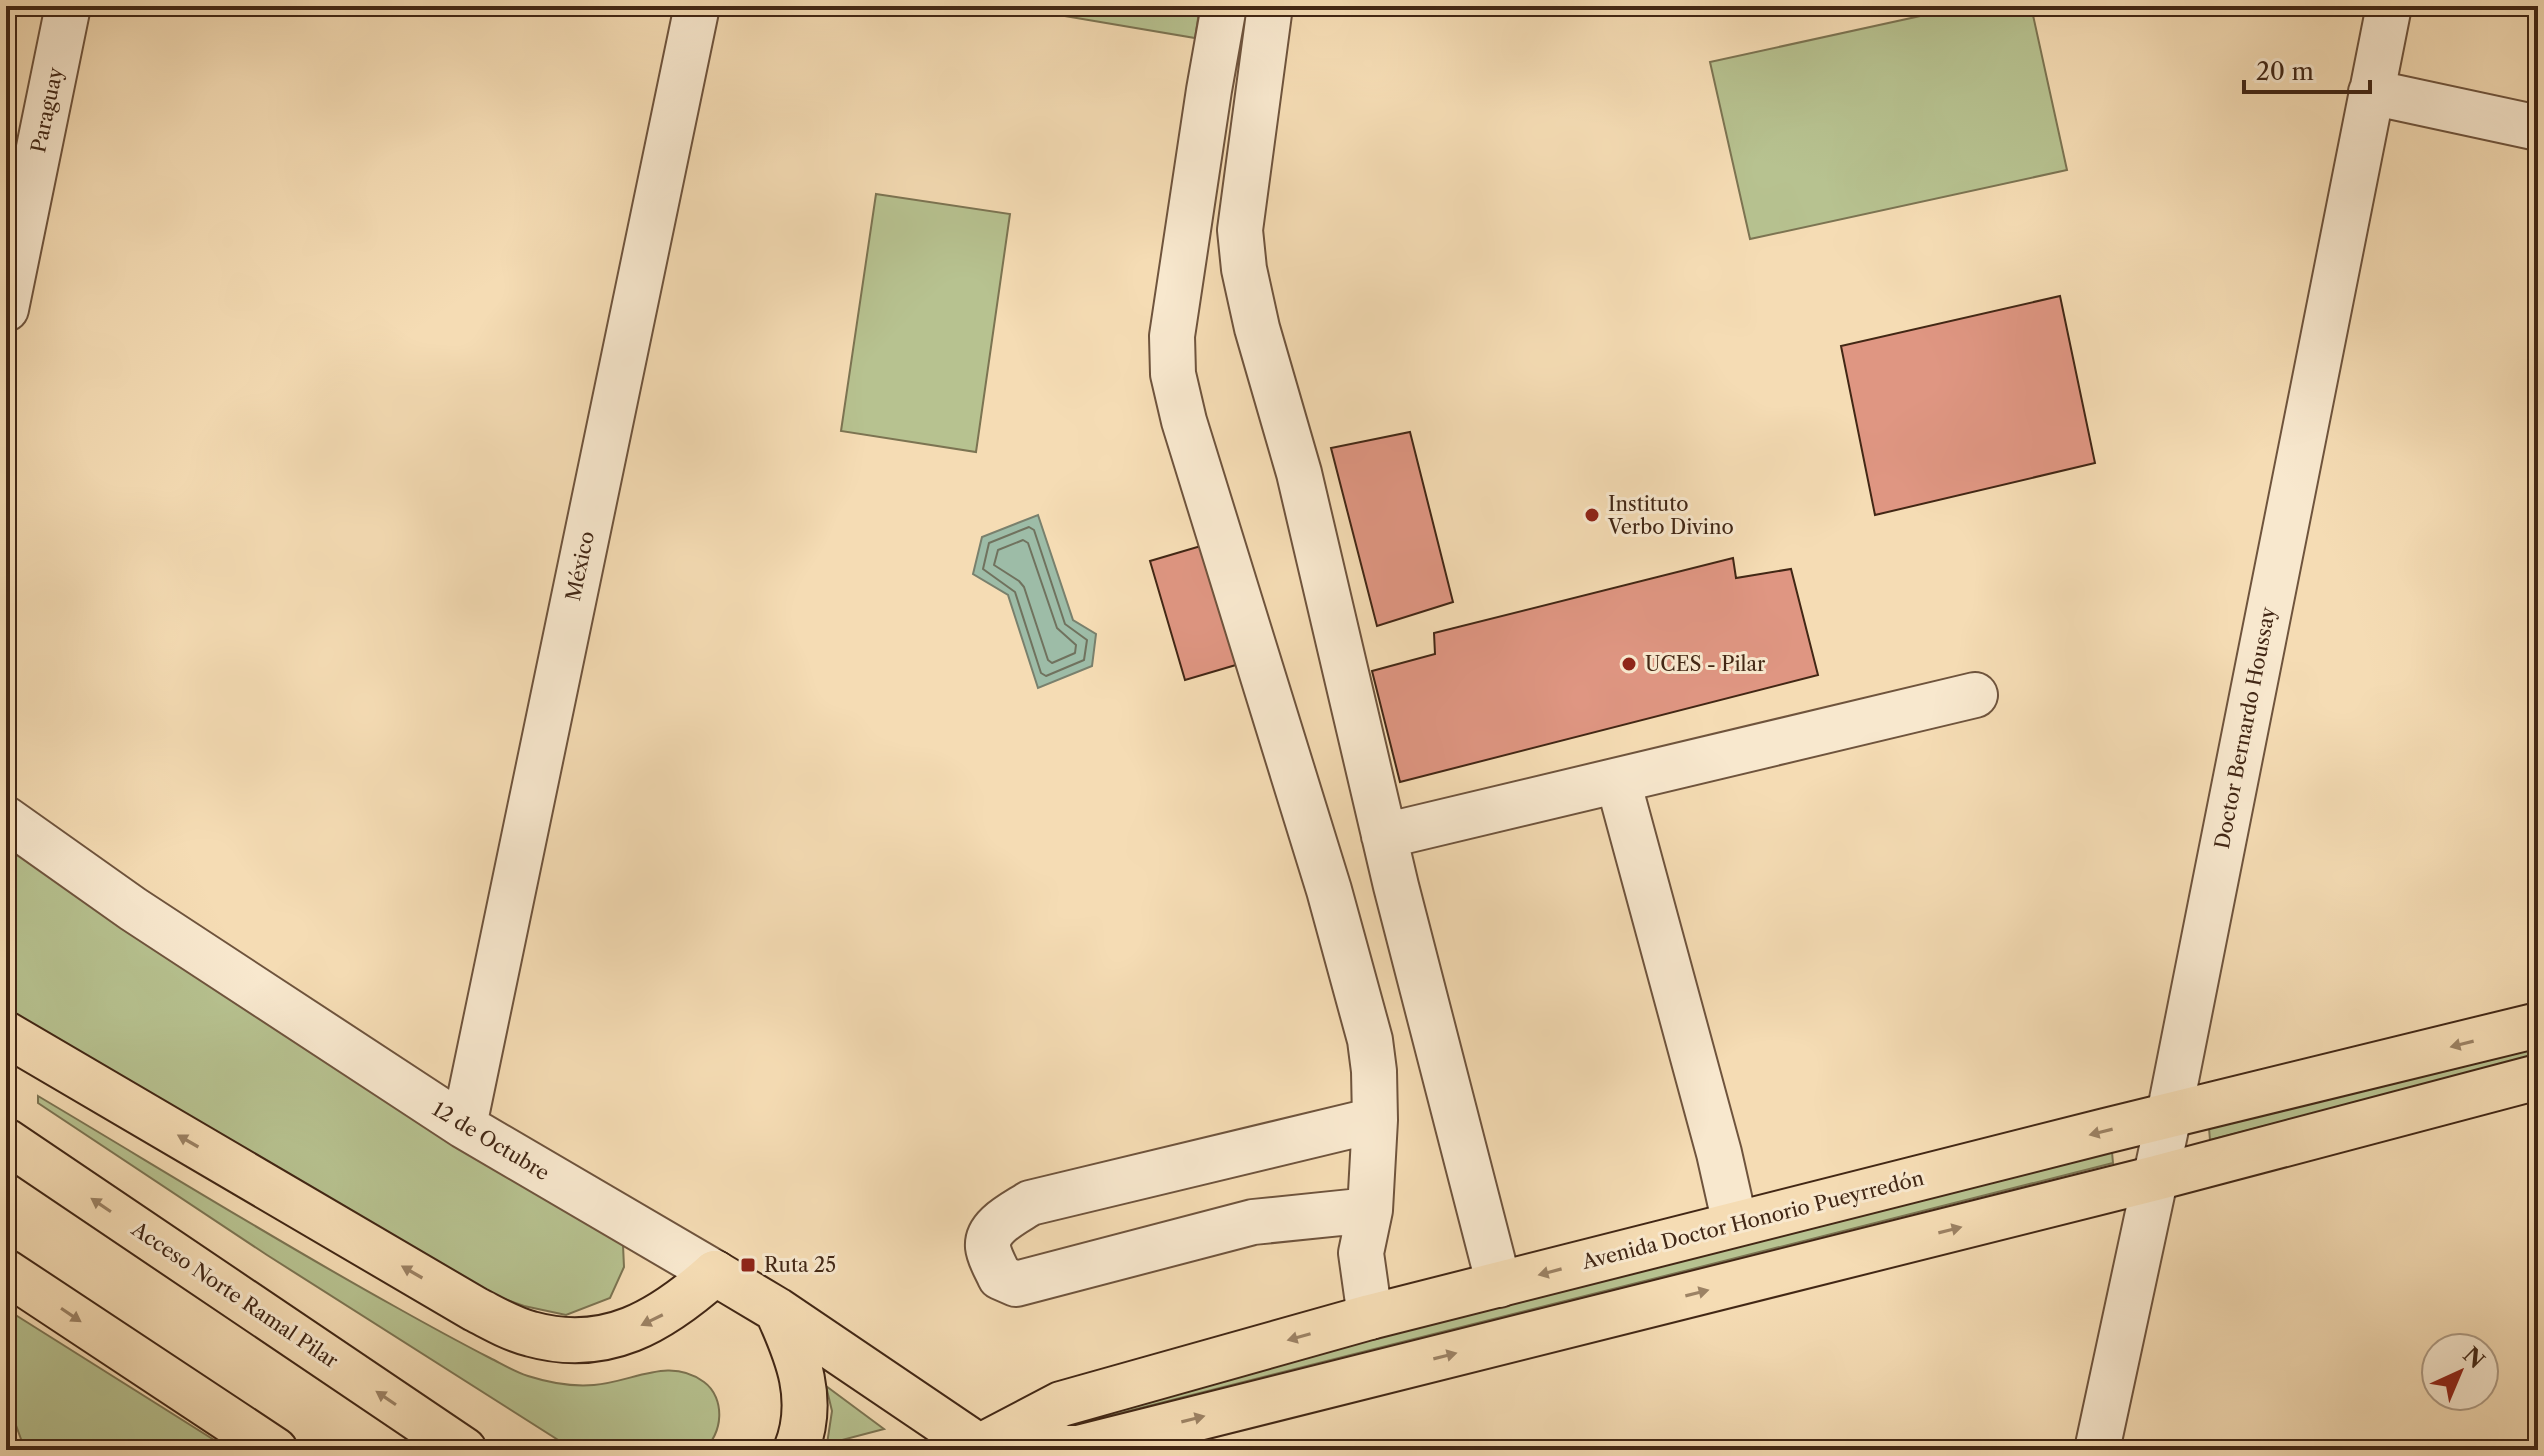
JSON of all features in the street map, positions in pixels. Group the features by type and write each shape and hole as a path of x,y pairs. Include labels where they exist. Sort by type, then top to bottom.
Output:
{"main road":[{"name":"Avenida Doctor Honorio Pueyrredón","path":"976,1449 1061,1404 1370,1317 2538,1025"},
{"path":"6,1034 475,1309 530,1334 583,1341 636,1328 686,1299 715,1273"},
{"path":"976,1449 1078,1448 2156,1178 2538,1077"},
{"name":"Acceso Norte Ramal Pilar","path":"6,1141 457,1446"},
{"path":"6,1272 275,1450"},
{"name":"12 de Octubre","path":"715,1273 777,1310 976,1449"},
{"path":"777,1310 804,1381 805,1416 796,1450"}],"street":[{"name":"Paraguay","path":"6,309 68,6"},
{"name":"México","path":"464,1126 697,6"},
{"path":"1224,6 1172,336 1173,374 1184,421 1329,890 1366,1025 1374,1071 1375,1120 1370,1210 1361,1253 1370,1317"},
{"path":"1270,6 1240,230 1244,269 1257,328 1299,473 1384,836 1499,1285"},
{"name":"Doctor Bernardo Houssay","path":"2097,1450 2169,1115 2389,6"},
{"path":"2371,92 2538,128"},
{"path":"1384,836 1975,695"},
{"path":"1618,781 1719,1153 1735,1224"},
{"name":"12 de Octubre","path":"6,819 133,909 464,1126 715,1273"},
{"path":"1370,1210 1253,1222 1016,1284 1000,1277 988,1250 989,1236 1004,1219 1030,1203 1375,1120"}],"shaded area":[{"path":"1005,6 1200,6 1195,38"},
{"path":"1966,6 2031,6 2067,170 1750,239 1710,62"},
{"path":"876,194 1010,214 976,452 841,431"},
{"path":"6,843 597,1220 623,1245 624,1267 610,1298 566,1315 524,1306 463,1284 6,1012"},
{"path":"2538,1044 2538,1056 2210,1140 2209,1128"},
{"path":"38,1096 349,1281 518,1372 552,1382 577,1385 608,1383 664,1371 691,1375 704,1382 716,1397 719,1416 715,1435 703,1450 574,1450 267,1255 38,1103"},
{"path":"2112,1152 2113,1163 1093,1420 1092,1408"},
{"path":"6,1309 230,1450 25,1450 6,1405"},
{"path":"826,1386 884,1429 827,1444 832,1411"}],"water":[{"path":"1038,515 1073,620 1096,634 1092,666 1038,688 1008,595 973,574 982,537"}],"building":[{"path":"2060,296 2095,463 1875,515 1841,346"},
{"path":"1410,432 1453,602 1377,626 1331,448"},
{"path":"1211,543 1246,662 1185,680 1150,561"},
{"path":"1733,558 1736,578 1791,569 1818,675 1400,782 1372,671 1435,654 1434,633"}],"place":[{"name":"Instituto Verbo Divino","path":"1592,515"},
{"name":"UCES - Pilar","path":"1629,664"},
{"name":"Ruta 25","path":"748,1265"}]}
